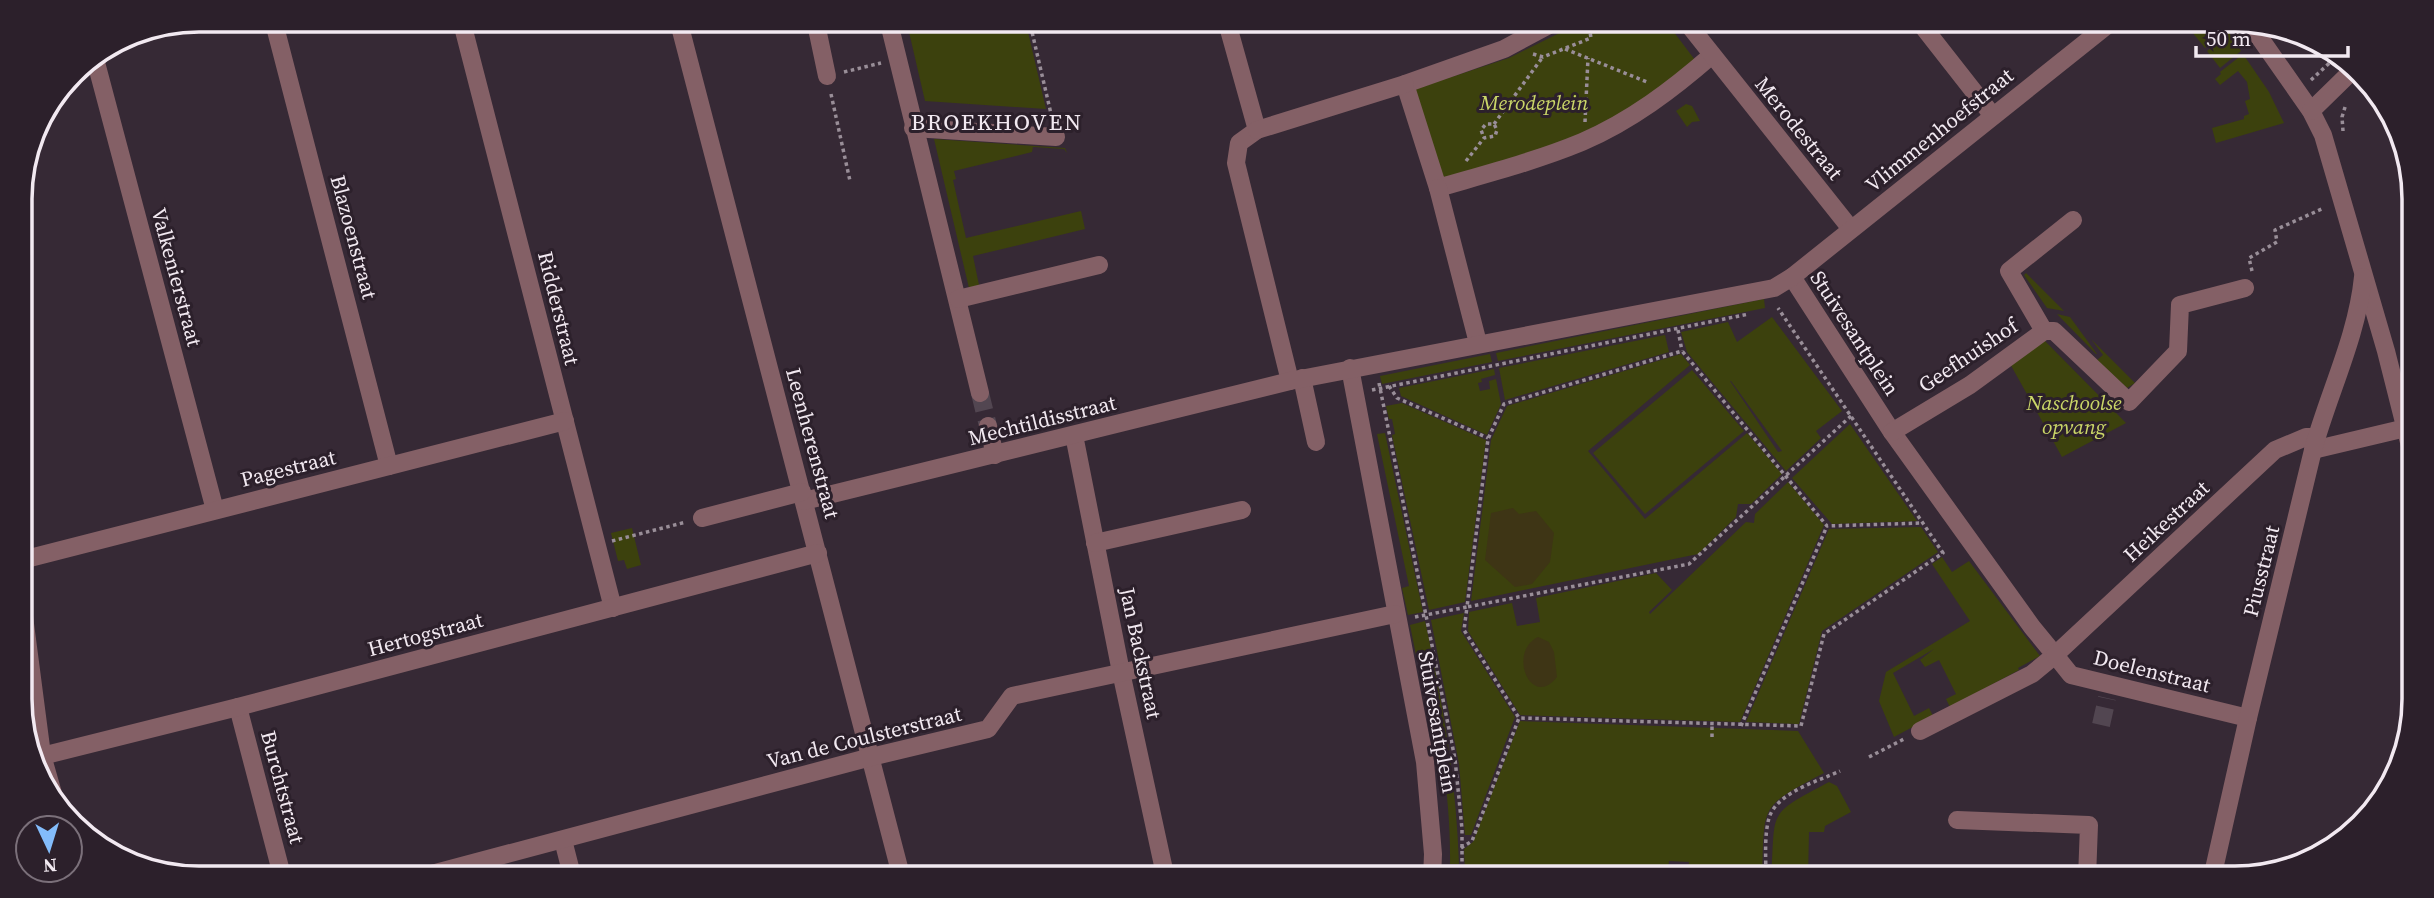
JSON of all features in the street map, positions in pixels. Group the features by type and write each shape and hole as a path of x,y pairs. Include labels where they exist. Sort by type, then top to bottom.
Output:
{"street":[{"name":"Blazoenstraat","path":"276,32 390,466"},
{"name":"Ridderstraat","path":"464,32 613,608"},
{"name":"Leenherenstraat","path":"681,32 899,866"},
{"path":"818,32 827,76"},
{"path":"891,32 980,393"},
{"path":"1230,32 1257,130"},
{"path":"1316,442 1236,163 1239,143 1257,130 1405,84 1504,49 1536,32"},
{"path":"1438,188 1584,141 1633,115 1670,92 1712,55 1694,32"},
{"path":"1927,32 1993,116"},
{"name":"Vlimmenhoefstraat","path":"1792,276 2099,32"},
{"path":"2256,33 2311,111 2323,135 2402,409"},
{"name":"Merodestraat","path":"1712,55 1851,229"},
{"name":"Valkenierstraat","path":"97,66 215,510"},
{"path":"2311,111 2348,75"},
{"path":"1405,84 1438,188 1478,344"},
{"path":"913,128 1056,137"},
{"path":"2044,331 2009,271 2073,220"},
{"path":"958,299 1099,265"},
{"name":"Stuivesantplein","path":"1296,379 1774,288 1792,276 1892,432 2032,628 2055,655"},
{"name":"Piusstraat","path":"2215,866 2315,444 2353,333 2360,307 2363,277"},
{"name":"Geefhuishof","path":"1892,432 1970,384 2044,331 2054,331 2129,402 2178,351 2180,305 2245,288"},
{"name":"Stuivesantplein","path":"1350,368 1425,762 1432,866"},
{"name":"Mechtildisstraat","path":"803,496 995,455 1296,379"},
{"name":"Pagestraat","path":"32,557 565,421"},
{"path":"988,426 995,455"},
{"name":"Heikestraat","path":"2055,655 2275,450 2306,437 2315,444 2402,428"},
{"name":"Jan Backstraat","path":"1074,435 1121,672 1163,866"},
{"path":"702,517 803,496"},
{"path":"1095,544 1242,510"},
{"name":"Hertogstraat","path":"41,756 238,707 818,553"},
{"name":"Van de Coulsterstraat","path":"464,866 871,757 988,729 1012,696 1396,618"},
{"path":"1920,731 2032,674 2055,655"},
{"name":"Doelenstraat","path":"2055,655 2071,675 2109,691 2248,718"},
{"path":"32,698 36,735"},
{"name":"Burchtstraat","path":"238,707 280,866"},
{"path":"1957,820 2089,825 2087,866"},
{"path":"563,841 570,866"}],"path":[{"path":"1032,32 1056,137"},
{"path":"1494,124 1543,57 1591,38 1590,32"},
{"path":"1525,38 1528,53 1543,57"},
{"path":"1565,48 1670,92"},
{"path":"1584,141 1588,58"},
{"path":"850,181 827,76 897,59"},
{"path":"2307,85 2331,62"},
{"path":"1486,124 1494,124 1497,130 1494,136 1484,138 1481,130 1483,127 1486,124"},
{"path":"2245,288 2256,285 2249,258 2277,242 2275,230 2342,199"},
{"path":"1682,351 1504,404 1488,439 1464,630 1518,718 1804,726 1824,634 1943,552 1778,308"},
{"path":"1488,439 1397,398 1389,386 1753,313"},
{"path":"1678,330 1682,351 1827,526"},
{"name":"Stuivesantplein","path":"1389,386 1380,388 1455,760 1462,866"},
{"path":"1396,618 1427,615 1689,564 1851,416"},
{"path":"597,544 702,517"},
{"path":"1827,526 1923,523"},
{"path":"1741,726 1827,526"},
{"name":"Stuivesantplein","path":"1461,848 1472,841 1518,718"},
{"path":"1712,725 1712,737"},
{"path":"1869,757 1920,731"},
{"path":"1766,866 1768,824 1773,809 1790,795 1840,771"}],"green space":[{"path":"909,32 1028,32 1046,109 925,101"},
{"name":"Merodeplein","path":"1562,32 1674,32 1698,64 1656,97 1550,151 1439,183 1412,90 1509,58"},
{"path":"2192,32 2225,32 2205,48"},
{"path":"2229,33 2241,51 2220,68 2207,51"},
{"path":"2243,54 2269,92 2284,123 2216,143 2212,128 2244,119 2244,116 2249,114 2245,101 2250,99 2247,82 2238,71 2220,85 2215,79"},
{"path":"1686,104 1692,106 1700,121 1692,122 1687,127 1676,111"},
{"path":"934,139 1065,148 1067,153 1064,149 1033,147 1032,152 954,171 956,179 953,180 966,238 1081,211 1085,229 973,256 979,285 969,288"},
{"path":"2026,273 2064,311 2047,308 2024,275"},
{"path":"1764,299 1765,308 1498,361 1496,353"},
{"path":"2057,314 2070,317 2097,354 2096,354"},
{"path":"1772,317 1842,411 1816,431 1821,438 1786,471 1687,352 1681,332 1728,322 1737,342","holes":["1731,381 1782,451 1778,452"]},
{"path":"1665,335 1669,352 1505,400 1499,368"},
{"path":"2091,339 2135,383 2127,388 2097,360 2103,355"},
{"name":"Naschoolse opvang","path":"2044,340 2126,423 2062,457 2009,362"},
{"path":"1490,354 1492,362 1382,384 1380,376"},
{"path":"1681,354 1690,365 1588,451 1645,519 1747,433 1782,474 1751,504 1738,504 1736,517 1698,554 1471,601 1491,440 1507,406"},
{"path":"1494,369 1495,375 1481,379 1482,382 1478,383 1480,391 1490,389 1489,381 1496,379 1501,404 1487,435 1401,396 1399,388"},
{"path":"1692,370 1744,431 1645,514 1593,453"},
{"path":"1402,403 1486,440 1465,602 1429,610 1392,435 1395,434 1392,419 1389,419 1386,406"},
{"path":"1850,424 1917,521 1832,524 1792,478"},
{"path":"1385,433 1423,612 1408,615 1402,588 1409,586 1377,434"},
{"path":"1788,482 1824,525 1740,722 1520,715 1468,631 1469,612 1512,603 1517,626 1540,622 1536,598 1656,573 1672,590 1650,614 1746,522 1754,523 1755,514"},
{"path":"1921,527 1938,552 1822,631 1799,724 1746,722 1829,529"},
{"path":"632,528 641,565 627,569 624,560 618,561 611,533"},
{"path":"1942,557 1952,572 1969,561 2040,656 1950,707 1946,699 1956,694 1939,660 1925,667 1920,660 1934,649 1893,673 1914,716 1929,708 1933,716 1894,737 1879,701 1886,672 1970,621 1932,564"},
{"path":"1464,613 1461,631 1515,717 1471,835 1465,835 1459,764 1431,620"},
{"path":"1425,621 1448,742 1459,864 1450,864 1446,786 1439,735 1424,659 1417,660 1410,625"},
{"path":"1520,721 1798,731 1824,773 1786,794 1769,811 1765,822 1763,866 1688,866 1689,862 1669,861 1668,866 1465,866 1464,849 1473,842"},
{"path":"1829,782 1837,786 1851,812 1825,826 1824,832 1809,832 1808,866 1772,866 1773,839 1778,817 1794,802"}],"sand":[{"path":"1513,508 1519,514 1536,511 1554,533 1550,562 1532,584 1515,587 1485,560 1491,513"},
{"path":"1538,637 1549,642 1554,652 1557,677 1547,685 1539,687 1531,683 1524,665 1524,654 1529,644"}],"tunnel":[{"path":"980,393 988,426"},
{"path":"2101,725 2107,698"}],"district":[{"name":"BROEKHOVEN","path":"997,122"}]}
